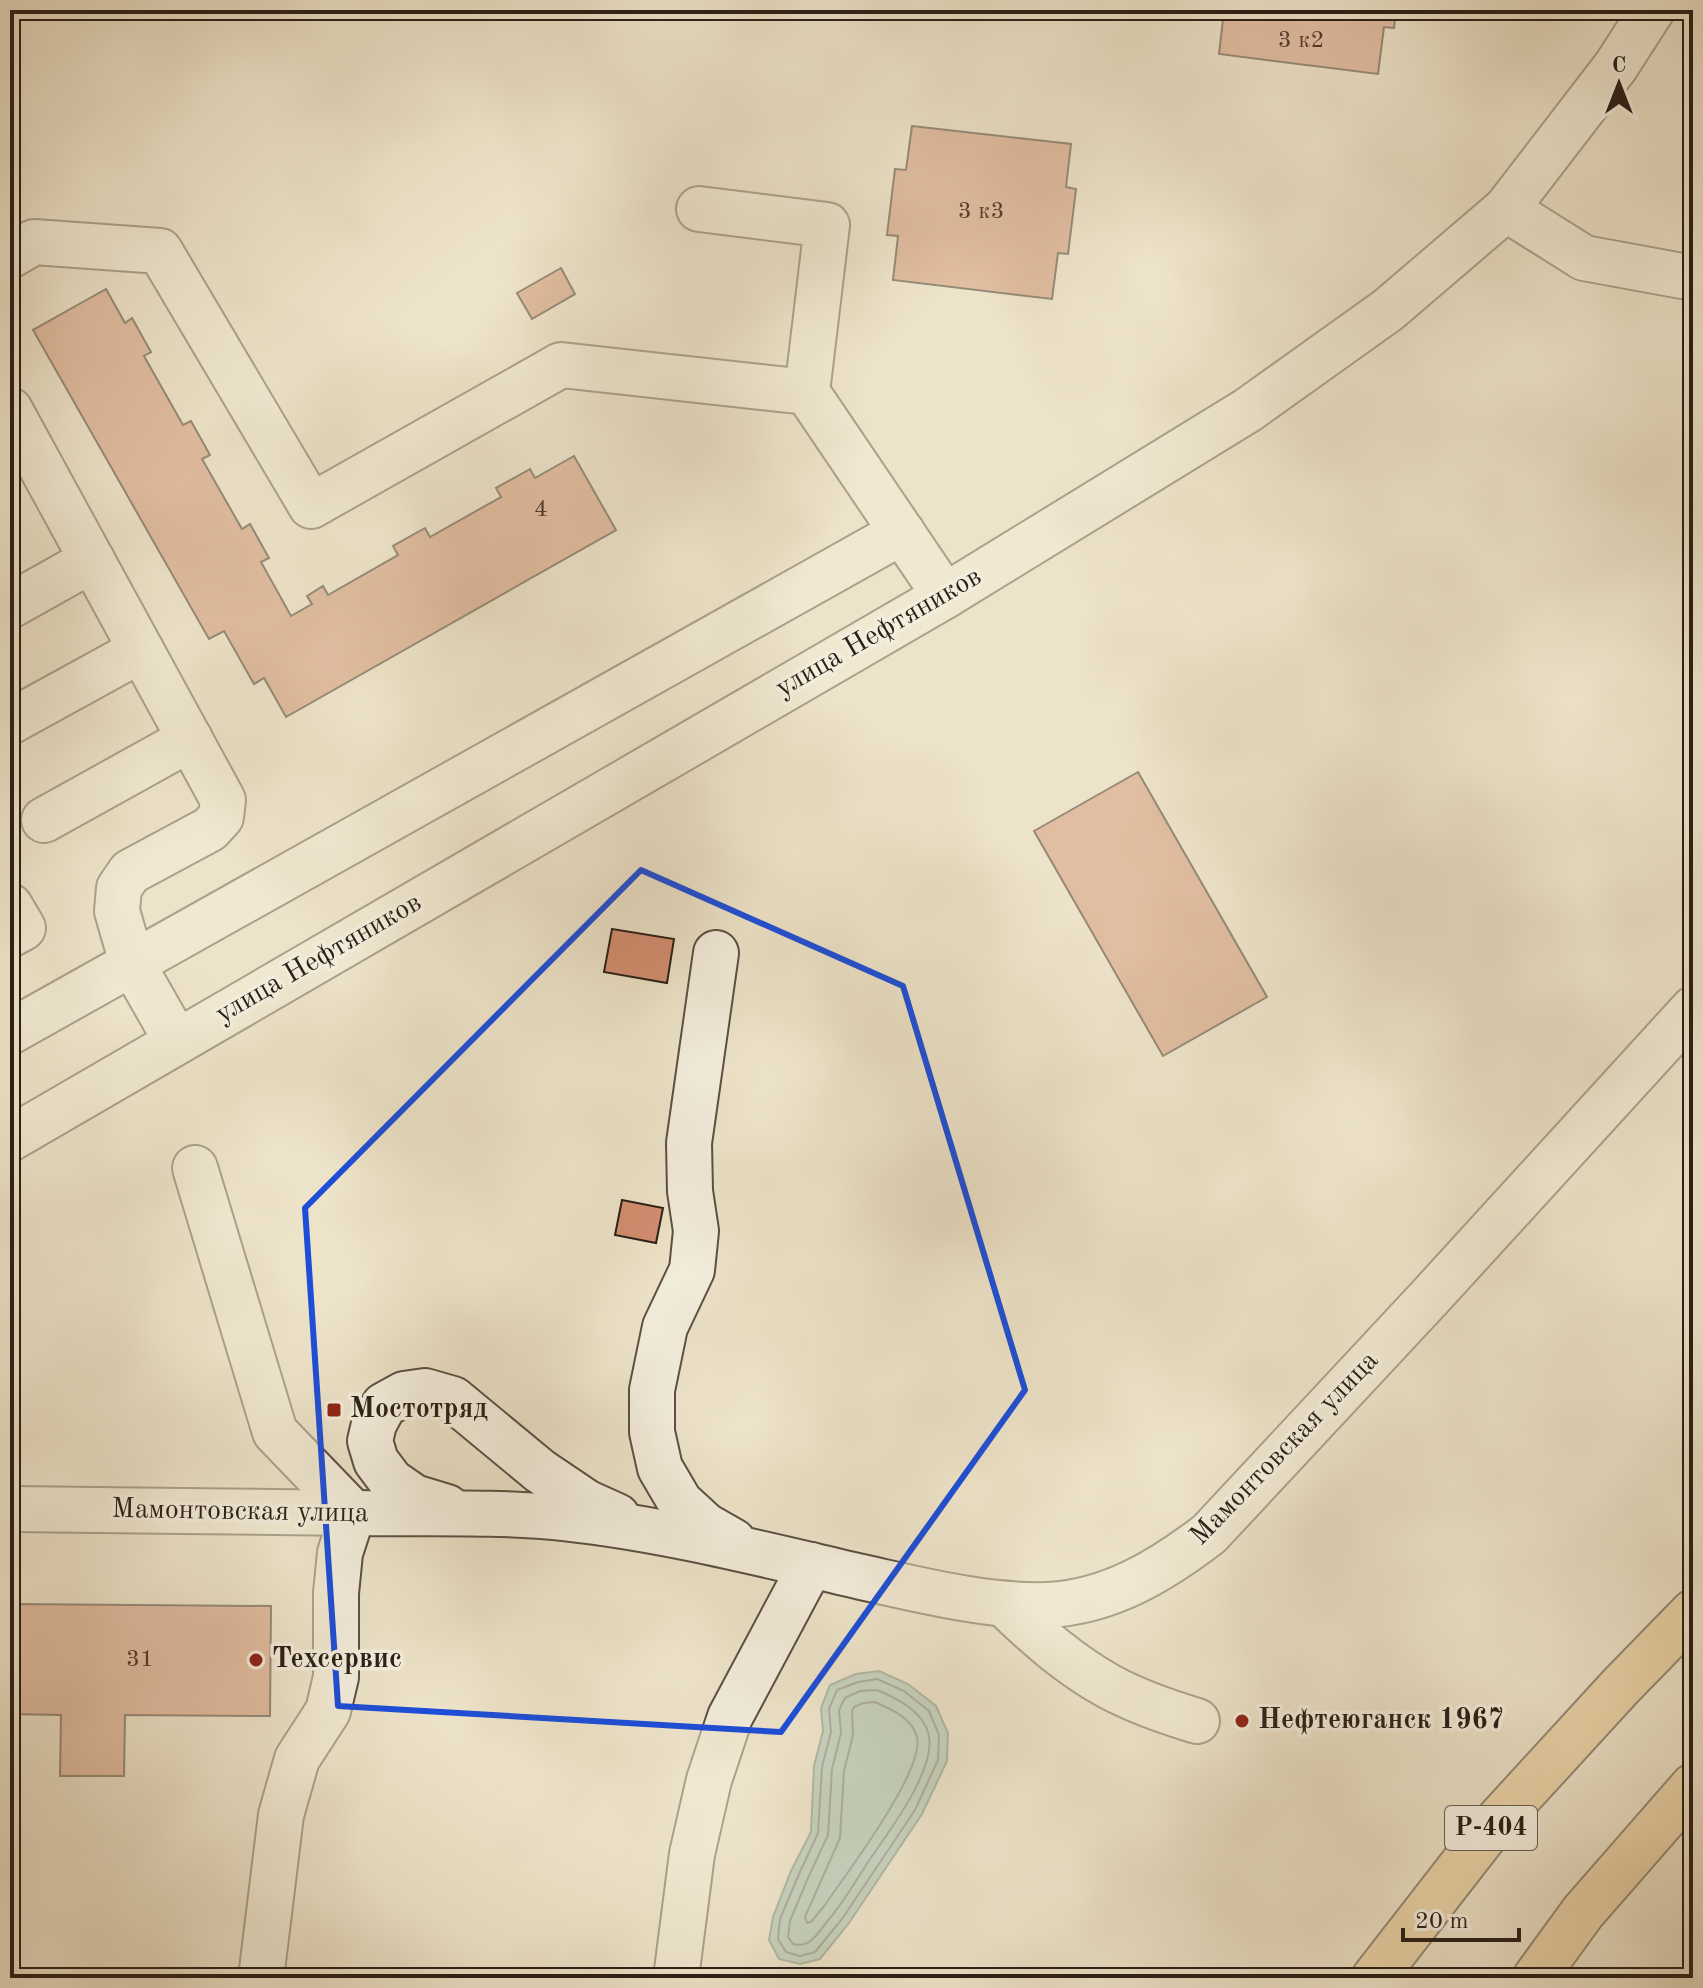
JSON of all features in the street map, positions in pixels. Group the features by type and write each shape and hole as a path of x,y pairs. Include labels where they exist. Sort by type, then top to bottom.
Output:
{"highway":[{"name":"Р-404","path":"1374,1978 1489,1830 1693,1612"},
{"path":"1535,1978 1583,1912 1693,1786"}],"street":[{"name":"улица Нефтяников","path":"10,1139 945,596 1248,410 1388,310 1506,209 1616,66 1652,10"},
{"path":"699,209 827,225 807,392 945,596"},
{"path":"1506,209 1584,258 1693,278"},
{"path":"10,256 34,242 160,251 311,506 561,365 807,392"},
{"path":"10,410 27,480 92,560 223,800 221,817 210,829 130,872 119,888 117,911 132,963 177,1042"},
{"path":"10,1032 902,532"},
{"path":"10,606 92,560"},
{"path":"10,722 141,650"},
{"path":"44,820 190,739"},
{"path":"10,906 23,928 10,935"},
{"path":"716,953 689,1143 690,1191 696,1231 692,1270 665,1327 652,1390 652,1432 660,1468 680,1502 705,1525 753,1552"},
{"name":"Мамонтовская улица","path":"10,1509 470,1514 564,1518 652,1531 928,1591 1004,1604 1051,1605 1097,1596 1145,1578 1209,1534 1693,1009"},
{"path":"195,1168 275,1432 353,1513 340,1553 336,1677 328,1711 297,1759 281,1815 261,1978"},
{"name":"Мамонтовская улица","path":"470,1514 414,1497 391,1481 376,1461 370,1441 374,1424 384,1405 404,1394 425,1391 453,1399 540,1471 586,1502 652,1531"},
{"path":"676,1978 692,1854 709,1780 730,1717 811,1565"},
{"path":"1004,1604 1037,1636 1073,1664 1112,1688 1153,1707 1197,1721"}],"highlighted area":[{"path":"641,870 903,986 1025,1390 781,1732 338,1706 305,1208"}],"water":[{"path":"879,1671 908,1684 936,1706 948,1733 947,1761 922,1814 849,1923 820,1959 800,1964 779,1959 769,1940 773,1917 811,1832 814,1766 823,1731 821,1708 830,1685 856,1674"}],"building":[{"path":"1219,10 1396,10 1394,28 1384,27 1378,74 1219,54 1224,11"},
{"path":"912,126 1071,144 1066,187 1076,189 1068,254 1058,253 1052,299 893,280 898,236 887,235 895,169 906,170"},
{"path":"561,268 575,294 532,319 517,293"},
{"path":"106,289 125,323 132,318 151,352 144,356 183,425 191,421 210,455 202,459 242,529 250,524 269,558 261,562 291,616 312,604 307,596 323,586 328,595 398,555 393,546 425,528 430,537 501,497 496,488 530,469 535,478 574,456 616,530 286,717 264,678 254,684 224,631 209,639 33,330"},
{"path":"1138,772 1267,997 1163,1056 1034,831"},
{"path":"612,929 674,939 667,983 604,972"},
{"path":"622,1200 663,1208 656,1243 615,1235"},
{"path":"10,1604 271,1606 270,1716 125,1715 124,1776 60,1776 61,1715 10,1714"}],"place":[{"name":"Мостотряд","path":"334,1410"},
{"name":"Техсервис","path":"256,1660"},
{"name":"Нефтеюганск 1967","path":"1242,1721"}]}
